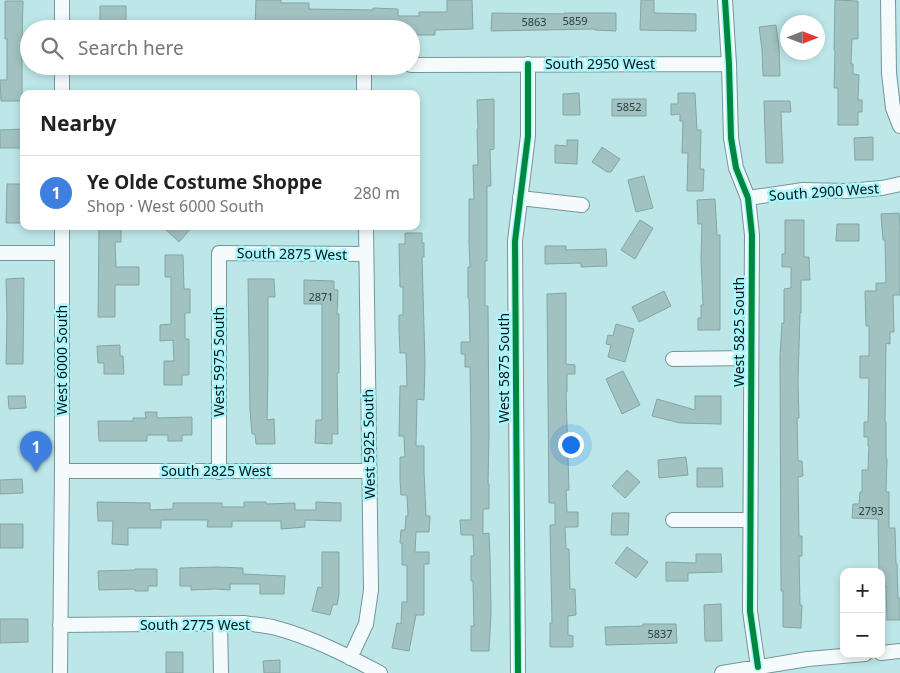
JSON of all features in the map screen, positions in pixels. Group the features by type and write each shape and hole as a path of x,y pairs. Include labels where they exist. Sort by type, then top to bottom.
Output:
{"street":[{"path":"62,0 62,20"},
{"name":"West 5825 South","path":"725,0 731,138 736,168 748,198 752,235 750,611 758,667"},
{"path":"888,0 889,73 893,108 900,126"},
{"name":"West 5875 South","path":"518,673 515,241 528,136 528,64"},
{"name":"South 2950 West","path":"420,65 729,64"},
{"path":"62,75 62,90"},
{"path":"364,75 364,90"},
{"name":"South 2900 West","path":"748,198 803,190 847,191 882,188 900,184"},
{"path":"520,198 582,205"},
{"name":"West 6000 South","path":"60,673 62,230"},
{"name":"West 5925 South","path":"350,658 366,624 371,590 366,230"},
{"path":"0,253 62,253"},
{"name":"South 2875 West","path":"218,253 366,254"},
{"name":"West 5975 South","path":"218,253 219,472"},
{"path":"672,359 751,358"},
{"name":"South 2825 West","path":"62,471 369,471"},
{"path":"672,520 750,520"},
{"path":"220,623 221,673"},
{"name":"South 2775 West","path":"60,625 245,623 275,627 350,658 380,673"},
{"path":"885,653 900,651"},
{"path":"722,673 808,659 840,656"}],"building":[{"path":"256,0 281,0 281,3 309,3 309,9 398,9 398,16 419,16 419,12 447,12 447,0 472,0 473,29 435,30 435,35 420,35 420,20 255,20"},
{"path":"641,0 654,0 654,13 696,14 696,31 640,30"},
{"path":"835,0 858,1 858,39 852,39 851,64 853,64 853,74 859,75 858,100 862,100 862,112 858,112 858,125 838,125 838,88 834,88"},
{"path":"5,1 23,1 22,20 20,20 20,75 22,75 22,90 20,90 20,101 1,101 0,80 7,80 7,39 5,39"},
{"path":"100,6 126,6 126,20 100,20"},
{"path":"492,13 616,13 616,31 595,29 491,31"},
{"path":"776,25 780,76 763,76 759,27"},
{"path":"579,93 580,115 563,115 563,94"},
{"path":"678,93 695,93 697,130 701,130 700,169 704,169 703,191 687,191 688,153 682,153 683,121 680,121 680,114 671,115 671,104 678,104"},
{"path":"494,99 494,149 490,150 491,186 487,186 487,261 485,261 485,306 488,306 489,509 483,509 483,534 489,533 491,612 489,651 471,651 471,626 474,626 473,581 471,581 471,556 474,556 473,535 461,535 460,520 471,520 470,367 465,367 465,354 461,354 461,342 470,342 468,298 468,267 470,267 469,199 474,199 473,165 478,165 477,100"},
{"path":"612,99 646,99 646,116 612,116"},
{"path":"764,101 790,101 791,112 781,112 783,163 766,163"},
{"path":"20,129 20,148 0,148 0,130"},
{"path":"873,137 873,160 855,160 854,138"},
{"path":"567,140 578,140 577,164 555,163 555,145 567,146"},
{"path":"602,147 620,159 611,172 607,172 592,162"},
{"path":"644,176 653,208 636,212 628,180"},
{"path":"7,184 20,184 20,223 6,223"},
{"path":"715,199 717,235 720,235 720,330 698,330 698,318 701,318 701,305 703,305 702,224 698,224 697,200"},
{"path":"899,213 900,228 900,295 893,295 894,332 890,332 890,344 886,343 885,422 886,492 889,492 889,528 895,528 900,620 887,620 885,568 879,568 878,519 852,518 853,504 859,504 860,492 862,492 862,470 868,470 869,446 868,437 864,437 864,422 868,422 869,378 860,378 860,356 869,356 869,326 866,326 865,291 876,291 876,283 886,283 885,240 883,240 881,214"},
{"path":"640,220 653,228 635,259 621,250"},
{"path":"785,220 804,220 804,257 809,257 810,280 801,280 798,381 799,418 797,418 798,461 802,461 803,476 798,477 799,536 802,536 802,556 799,556 800,605 802,605 801,628 783,627 783,591 781,591 780,356 782,323 784,323 784,289 791,288 791,267 782,267 782,254 785,254"},
{"path":"837,224 859,224 859,241 836,241"},
{"path":"99,230 121,230 121,242 115,242 116,267 139,267 139,285 115,285 115,317 98,317"},
{"path":"166,230 190,230 179,242"},
{"path":"405,233 422,233 422,243 424,243 424,257 422,257 425,363 424,400 417,399 416,446 424,446 426,516 430,516 429,532 416,532 415,552 429,552 429,564 424,564 424,615 416,615 409,651 392,648 397,623 401,624 402,602 407,602 407,565 402,565 402,543 400,543 401,530 405,530 406,516 408,516 407,495 401,495 400,457 405,457 404,436 399,436 400,386 407,386 406,353 400,353 399,329 399,315 403,315 403,287 400,287 399,244 405,244"},
{"path":"545,246 566,246 566,250 606,249 607,266 581,267 581,263 545,264"},
{"path":"165,255 183,255 184,289 190,289 190,313 185,313 185,339 189,339 189,375 182,375 182,385 164,385 164,361 174,361 173,340 160,341 160,325 171,324 171,277 165,277"},
{"path":"24,278 23,364 6,364 6,279"},
{"path":"248,279 274,279 275,297 268,297 267,420 274,419 275,444 256,444 255,434 252,434"},
{"path":"304,280 334,281 334,290 338,290 338,434 332,434 332,444 315,443 316,420 322,420 322,304 304,304"},
{"path":"664,291 671,306 639,322 632,307"},
{"path":"566,293 566,364 575,365 575,374 567,374 566,392 569,490 566,490 567,512 578,512 578,527 565,527 566,549 569,549 570,589 575,589 576,615 568,616 568,635 573,636 573,647 550,647 550,623 552,623 550,525 555,525 555,503 549,503 547,294"},
{"path":"616,324 634,329 625,362 608,357 611,345 606,344 608,335 613,336"},
{"path":"120,345 120,356 123,356 124,374 104,374 104,363 98,363 97,346"},
{"path":"623,371 640,405 622,414 606,379"},
{"path":"8,396 25,396 26,408 9,409"},
{"path":"695,396 721,396 721,424 680,423 652,416 657,399 695,410"},
{"path":"145,412 157,412 157,418 192,417 192,435 182,435 182,441 168,441 168,435 147,435 147,441 99,441 98,421 133,421 133,418 146,418"},
{"path":"686,457 688,475 659,478 658,460"},
{"path":"697,468 722,468 723,487 697,487"},
{"path":"627,470 640,482 625,498 612,486"},
{"path":"22,479 23,493 0,494 0,480"},
{"path":"97,502 150,503 150,510 173,509 173,503 222,503 222,507 244,507 244,502 266,502 266,504 295,503 295,510 316,510 316,502 341,503 341,521 305,520 305,527 281,529 281,521 232,521 232,527 207,527 208,520 161,520 161,528 128,528 128,545 112,544 113,521 98,521"},
{"path":"612,513 629,513 628,535 611,535"},
{"path":"0,524 23,524 23,548 0,548"},
{"path":"627,547 648,562 636,578 615,563"},
{"path":"322,552 339,552 339,594 337,605 333,604 330,615 312,611 318,587 322,588"},
{"path":"696,554 721,554 722,572 688,573 688,581 666,581 666,562 696,563"},
{"path":"180,568 243,568 243,574 285,576 284,594 260,594 260,584 230,584 230,590 191,590 191,586 180,586"},
{"path":"157,569 157,586 148,586 148,591 135,591 135,589 99,590 98,571"},
{"path":"721,604 722,641 705,641 704,605"},
{"path":"0,619 28,619 28,642 0,643"},
{"path":"643,624 676,624 677,643 606,645 605,627 643,626"},
{"path":"166,652 183,652 183,673 166,673"},
{"path":"280,660 280,673 264,673 263,661"}],"cycle path":[{"path":"725,0 731,138 736,168 748,198 752,235 750,611 758,667"},
{"path":"518,673 515,241 528,136 528,64"}],"place":[{"name":"Ye Olde Costume Shoppe","path":"36,472"}]}
